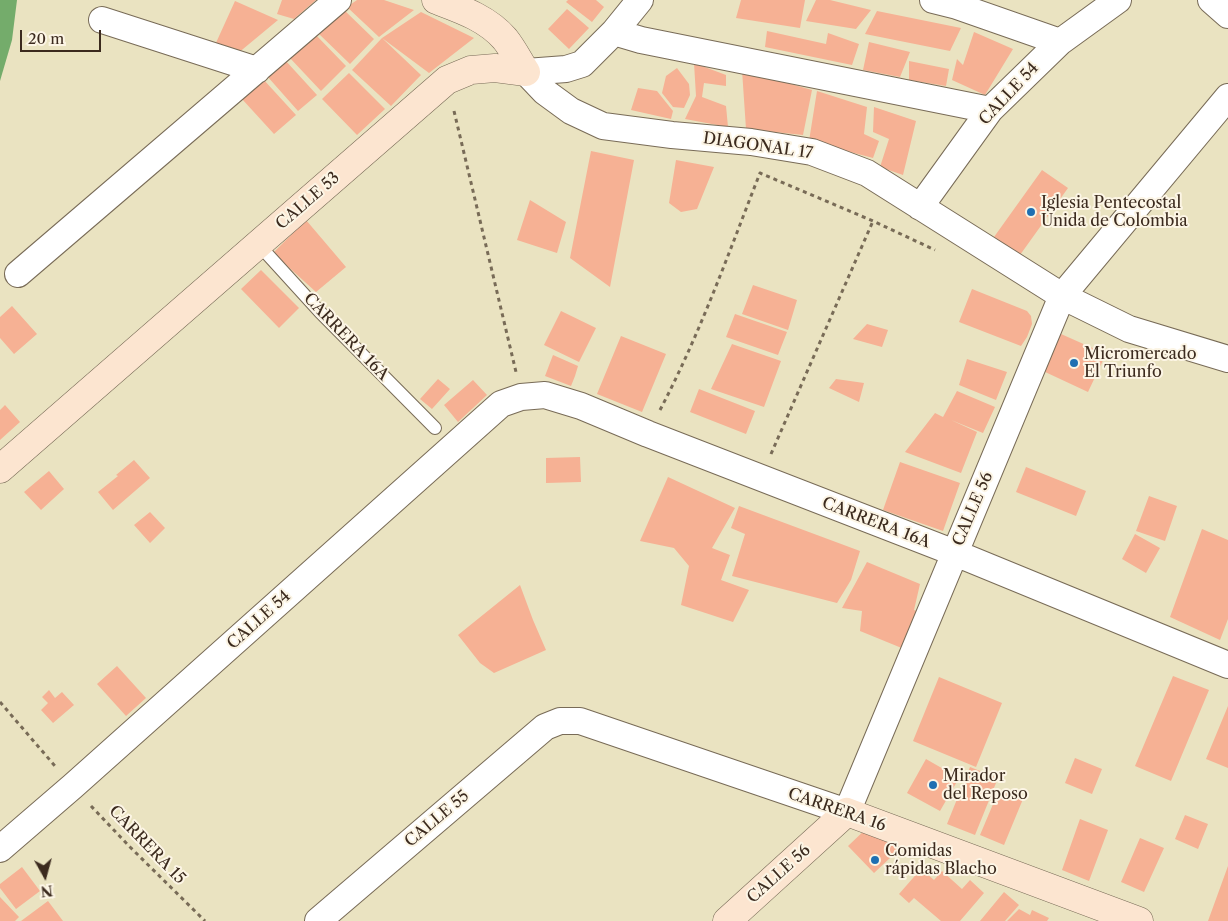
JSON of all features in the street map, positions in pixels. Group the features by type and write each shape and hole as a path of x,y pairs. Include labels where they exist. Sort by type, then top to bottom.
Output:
{"street":[{"path":"18,274 338,0"},
{"name":"DIAGONAL 17","path":"436,0 464,10 484,21 504,38 526,72 545,92 571,111 603,126 750,142 812,152 867,173 1062,296 1128,329 1228,359"},
{"name":"CALLE 53","path":"0,469 447,80 471,70 495,68 526,72 566,69 582,64 614,32 640,0"},
{"path":"932,0 957,6 1060,42"},
{"name":"CALLE 54","path":"920,207 990,110 1060,42 1118,0"},
{"path":"1211,0 1228,15"},
{"path":"102,20 258,70"},
{"path":"614,32 641,40 990,110"},
{"name":"CALLE 56","path":"727,921 847,812 1062,296 1228,97"},
{"name":"CARRERA 16A","path":"522,397 545,395 581,406 1228,664"},
{"name":"CALLE 54","path":"0,849 501,404 522,397"},
{"name":"CARRERA 16","path":"560,721 580,722 847,812 1136,920"},
{"name":"CALLE 55","path":"318,921 545,727 560,721"}],"lane":[{"name":"CARRERA 16A","path":"259,245 320,312 435,428"}],"path":[{"path":"447,80 522,397"},
{"path":"648,434 673,387 704,315 760,173 873,221 935,250"},
{"path":"761,478 873,221"},
{"name":"CARRERA 15","path":"0,702 73,786 130,847 205,921"}],"green space":[{"path":"0,0 17,0 12,40 0,81"}],"building":[{"path":"282,0 316,0 294,19 277,14"},
{"path":"357,0 384,0 414,10 379,37 347,7"},
{"path":"568,0 596,0 604,7 592,22 566,2"},
{"path":"741,0 805,0 800,28 736,18"},
{"path":"816,0 830,0 871,10 856,29 806,21"},
{"path":"235,1 278,20 237,54 215,45"},
{"path":"342,8 374,39 350,64 318,33"},
{"path":"567,9 589,28 569,49 548,29"},
{"path":"877,11 961,28 950,51 865,34"},
{"path":"421,12 474,38 429,73 382,38"},
{"path":"767,31 826,44 828,33 859,44 852,65 765,47"},
{"path":"974,32 1013,49 985,95 952,80 957,59 963,65"},
{"path":"314,33 346,66 321,91 289,57"},
{"path":"382,38 421,75 391,106 352,70"},
{"path":"869,42 910,52 900,77 863,70"},
{"path":"285,60 317,95 298,111 267,76"},
{"path":"909,61 949,69 946,86 909,80"},
{"path":"694,63 726,75 726,86 704,83 702,97 726,106 728,127 685,119 696,96"},
{"path":"677,68 689,84 690,95 684,108 673,107 662,93 666,76"},
{"path":"742,70 812,90 803,135 746,129"},
{"path":"349,73 385,109 357,135 322,99"},
{"path":"263,79 296,115 274,134 242,99"},
{"path":"638,88 657,91 673,111 671,119 631,110"},
{"path":"817,91 867,107 864,134 879,141 873,158 809,141"},
{"path":"874,107 916,121 903,175 880,167 889,139 873,132"},
{"path":"591,151 634,160 610,287 570,258"},
{"path":"676,160 714,167 697,209 681,212 669,203"},
{"name":"Iglesia Pentecostal Unida de Colombia","path":"1042,170 1068,188 1020,255 994,237"},
{"path":"530,200 566,222 557,253 517,240"},
{"path":"306,220 346,267 316,292 273,253"},
{"path":"261,270 299,308 279,328 241,289"},
{"path":"753,285 797,300 788,330 742,314"},
{"path":"972,289 1027,311 1031,316 1032,324 1021,346 959,322"},
{"path":"12,306 37,334 14,354 0,338 0,317"},
{"path":"561,311 596,328 579,362 544,345"},
{"path":"735,314 787,332 778,355 726,337"},
{"path":"867,324 888,330 882,347 853,339"},
{"name":"Micromercado El Triunfo","path":"1061,334 1106,354 1088,392 1043,371"},
{"path":"621,336 666,354 642,412 597,394"},
{"path":"732,344 781,361 764,407 711,389"},
{"path":"553,355 578,366 571,386 545,376"},
{"path":"967,359 1007,372 996,400 959,385"},
{"path":"438,379 450,389 432,409 420,399"},
{"path":"836,379 864,383 859,402 829,388"},
{"path":"473,380 487,395 458,422 444,405"},
{"path":"699,389 755,411 746,434 690,412"},
{"path":"957,391 995,407 983,433 951,420 977,432 961,473 905,452 935,413 943,417"},
{"path":"5,405 20,422 0,440 0,410"},
{"path":"580,457 581,482 546,483 546,458"},
{"path":"134,460 150,478 113,510 98,492"},
{"path":"900,462 960,483 943,531 883,510"},
{"path":"1026,467 1086,491 1076,516 1016,492"},
{"path":"49,471 64,489 41,510 24,492"},
{"path":"668,477 735,508 712,548 730,555 721,580 749,590 733,622 681,605 689,566 674,548 640,541"},
{"path":"1149,496 1177,506 1165,541 1136,531"},
{"path":"739,506 860,551 851,580 837,603 732,576 745,534 731,528"},
{"path":"150,512 165,528 150,543 134,525"},
{"path":"1202,529 1228,540 1228,619 1220,640 1170,617"},
{"path":"1135,534 1160,548 1146,573 1122,559"},
{"path":"867,562 920,584 914,610 922,613 909,651 860,631 862,611 842,608"},
{"path":"520,585 546,650 494,673 480,663 458,635"},
{"path":"117,666 146,698 126,716 97,684"},
{"path":"1173,676 1209,690 1171,781 1135,766"},
{"path":"939,677 1002,703 976,767 913,741"},
{"path":"49,690 55,698 62,692 74,705 53,723 41,710 48,703 42,697"},
{"path":"1228,706 1228,768 1206,759"},
{"path":"1075,758 1102,769 1092,794 1065,783"},
{"name":"Mirador del Reposo","path":"926,759 959,778 940,811 907,793"},
{"path":"970,767 998,778 975,835 947,824"},
{"path":"999,790 1023,799 1004,845 980,835"},
{"path":"1185,815 1208,824 1198,849 1175,839"},
{"path":"1080,819 1108,830 1089,881 1062,870"},
{"name":"Comidas rápidas Blacho","path":"868,827 907,842 874,873 848,846"},
{"path":"1140,838 1164,848 1144,892 1121,882"},
{"path":"1228,866 1228,921 1208,921"},
{"path":"22,867 40,891 16,909 0,888 0,884"},
{"path":"920,870 934,880 942,871 962,889 970,880 984,893 960,921 941,921 914,898 909,903 899,894"},
{"path":"1004,892 1019,905 1005,921 980,921"},
{"path":"0,897 19,917 15,921 0,921"},
{"path":"48,901 63,921 21,921"},
{"path":"1019,909 1030,915 1032,910 1049,918 1047,921 1007,921"}],"place":[{"name":"Iglesia Pentecostal Unida de Colombia","path":"1031,212"},
{"name":"Micromercado El Triunfo","path":"1074,363"},
{"name":"Mirador del Reposo","path":"933,785"},
{"name":"Comidas rápidas Blacho","path":"875,860"}]}
